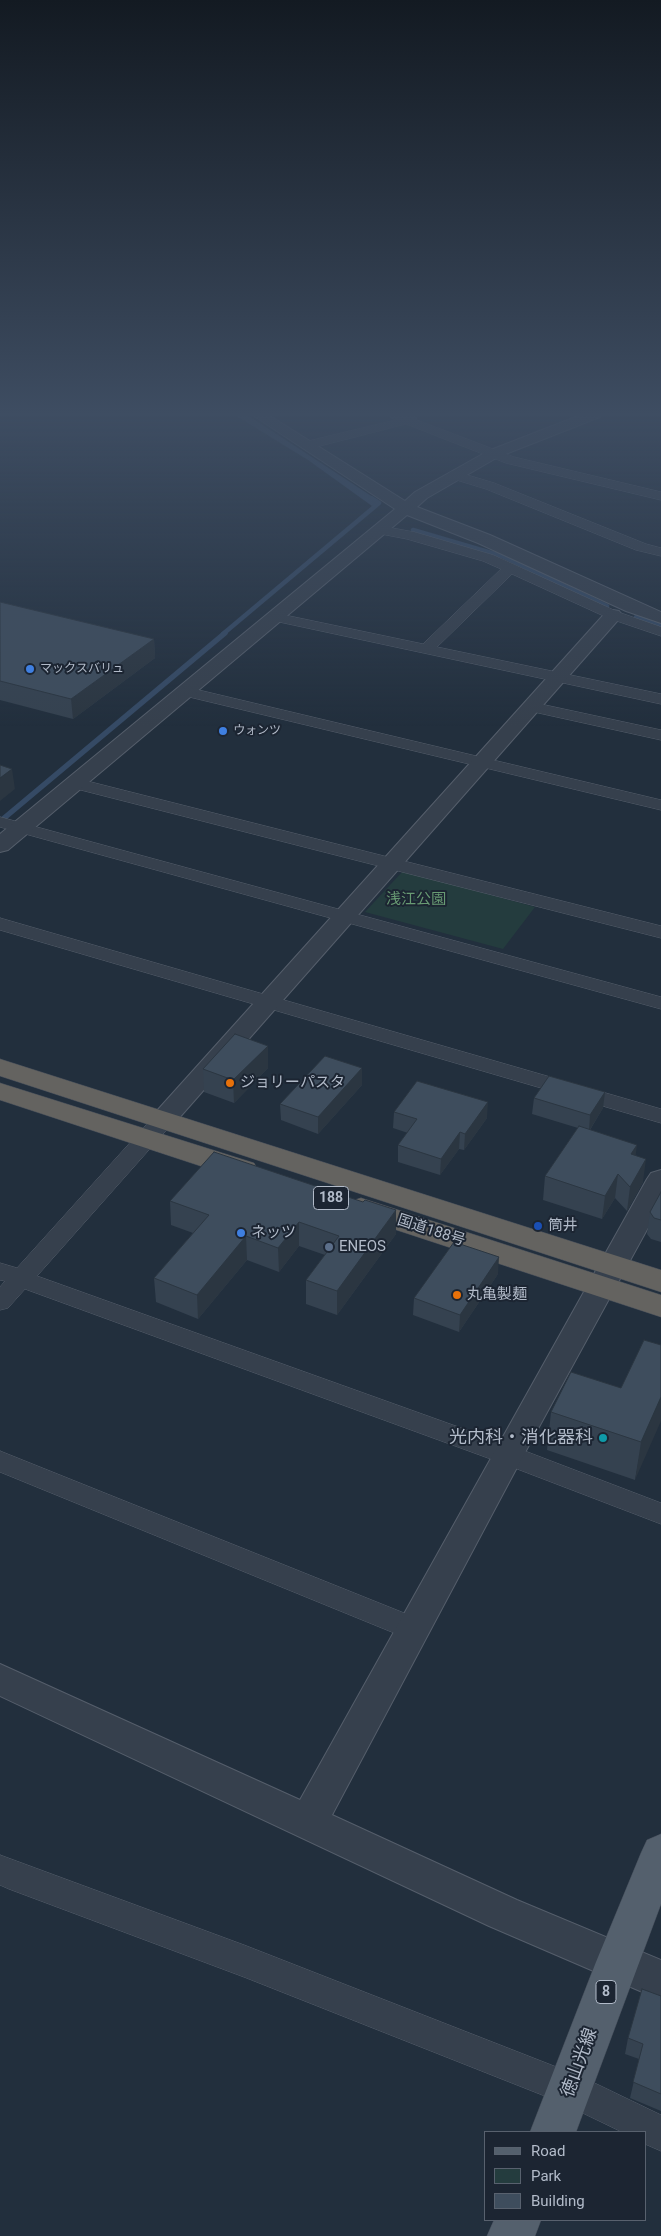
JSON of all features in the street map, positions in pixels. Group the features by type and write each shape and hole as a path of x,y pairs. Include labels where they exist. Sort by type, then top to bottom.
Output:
{"highway":[{"name":"国道188号","path":"0,1067 154,1129 607,1276 661,1306"},
{"name":"国道188号","path":"0,1091 154,1129"},
{"name":"国道188号","path":"607,1276 661,1281"}],"main road":[{"name":"徳山光線","path":"553,2131 617,1962 661,1853"},
{"path":"512,2236 518,2221"}],"street":[{"path":"0,845 394,518"},
{"path":"431,518 484,539 632,607 661,618"},
{"path":"570,518 641,547 661,552"},
{"path":"381,530 409,535 488,558 613,615 661,632"},
{"path":"426,649 510,568"},
{"path":"0,1302 10,1275 154,1129 613,615 632,607"},
{"path":"275,617 661,699"},
{"path":"186,692 661,805"},
{"path":"531,707 661,735"},
{"path":"75,783 661,932"},
{"path":"0,822 661,1003"},
{"path":"0,924 661,1116"},
{"path":"308,1823 508,1455 661,1179"},
{"path":"10,1275 508,1455 661,1514"},
{"path":"0,1462 414,1629"},
{"path":"0,1679 503,1913 661,1980"},
{"path":"0,1870 244,1961 570,2089 661,2133"}],"green space":[{"name":"浅江公園","path":"403,871 535,907 503,949 365,912"}],"building":[{"path":"0,602 154,639 71,699 0,681"},
{"path":"0,765 12,769 0,778"},
{"path":"235,1034 268,1046 233,1080 203,1069"},
{"path":"325,1056 362,1068 318,1117 280,1104"},
{"path":"549,1076 605,1092 590,1115 534,1098"},
{"path":"417,1081 488,1102 465,1134 460,1132 441,1159 398,1145 417,1119 394,1112"},
{"path":"579,1126 637,1145 631,1154 646,1159 630,1187 618,1174 605,1196 545,1176"},
{"path":"214,1152 363,1202 365,1200 396,1210 337,1291 306,1280 339,1236 299,1222 278,1248 246,1236 197,1295 154,1278 209,1215 170,1201"},
{"path":"661,1192 661,1220 654,1218 650,1212"},
{"path":"454,1242 499,1257 460,1315 414,1298"},
{"path":"644,1340 661,1345 661,1397 641,1442 551,1412 571,1372 621,1388"},
{"path":"642,1989 661,1996 661,2094 633,2082 643,2044 628,2038"}],"waterway":[{"path":"223,634 361,518"},
{"path":"413,530 502,556 607,606"},
{"path":"636,617 661,625"},
{"path":"3,819 225,633"}],"place":[{"name":"マックスバリュ","path":"30,669"},
{"name":"ウォンツ","path":"223,731"},
{"name":"ジョリーパスタ","path":"230,1083"},
{"name":"筒井","path":"538,1226"},
{"name":"ネッツ","path":"241,1233"},
{"name":"ENEOS","path":"329,1247"},
{"name":"丸亀製麺","path":"457,1295"},
{"name":"光内科・消化器科","path":"603,1438"}]}
